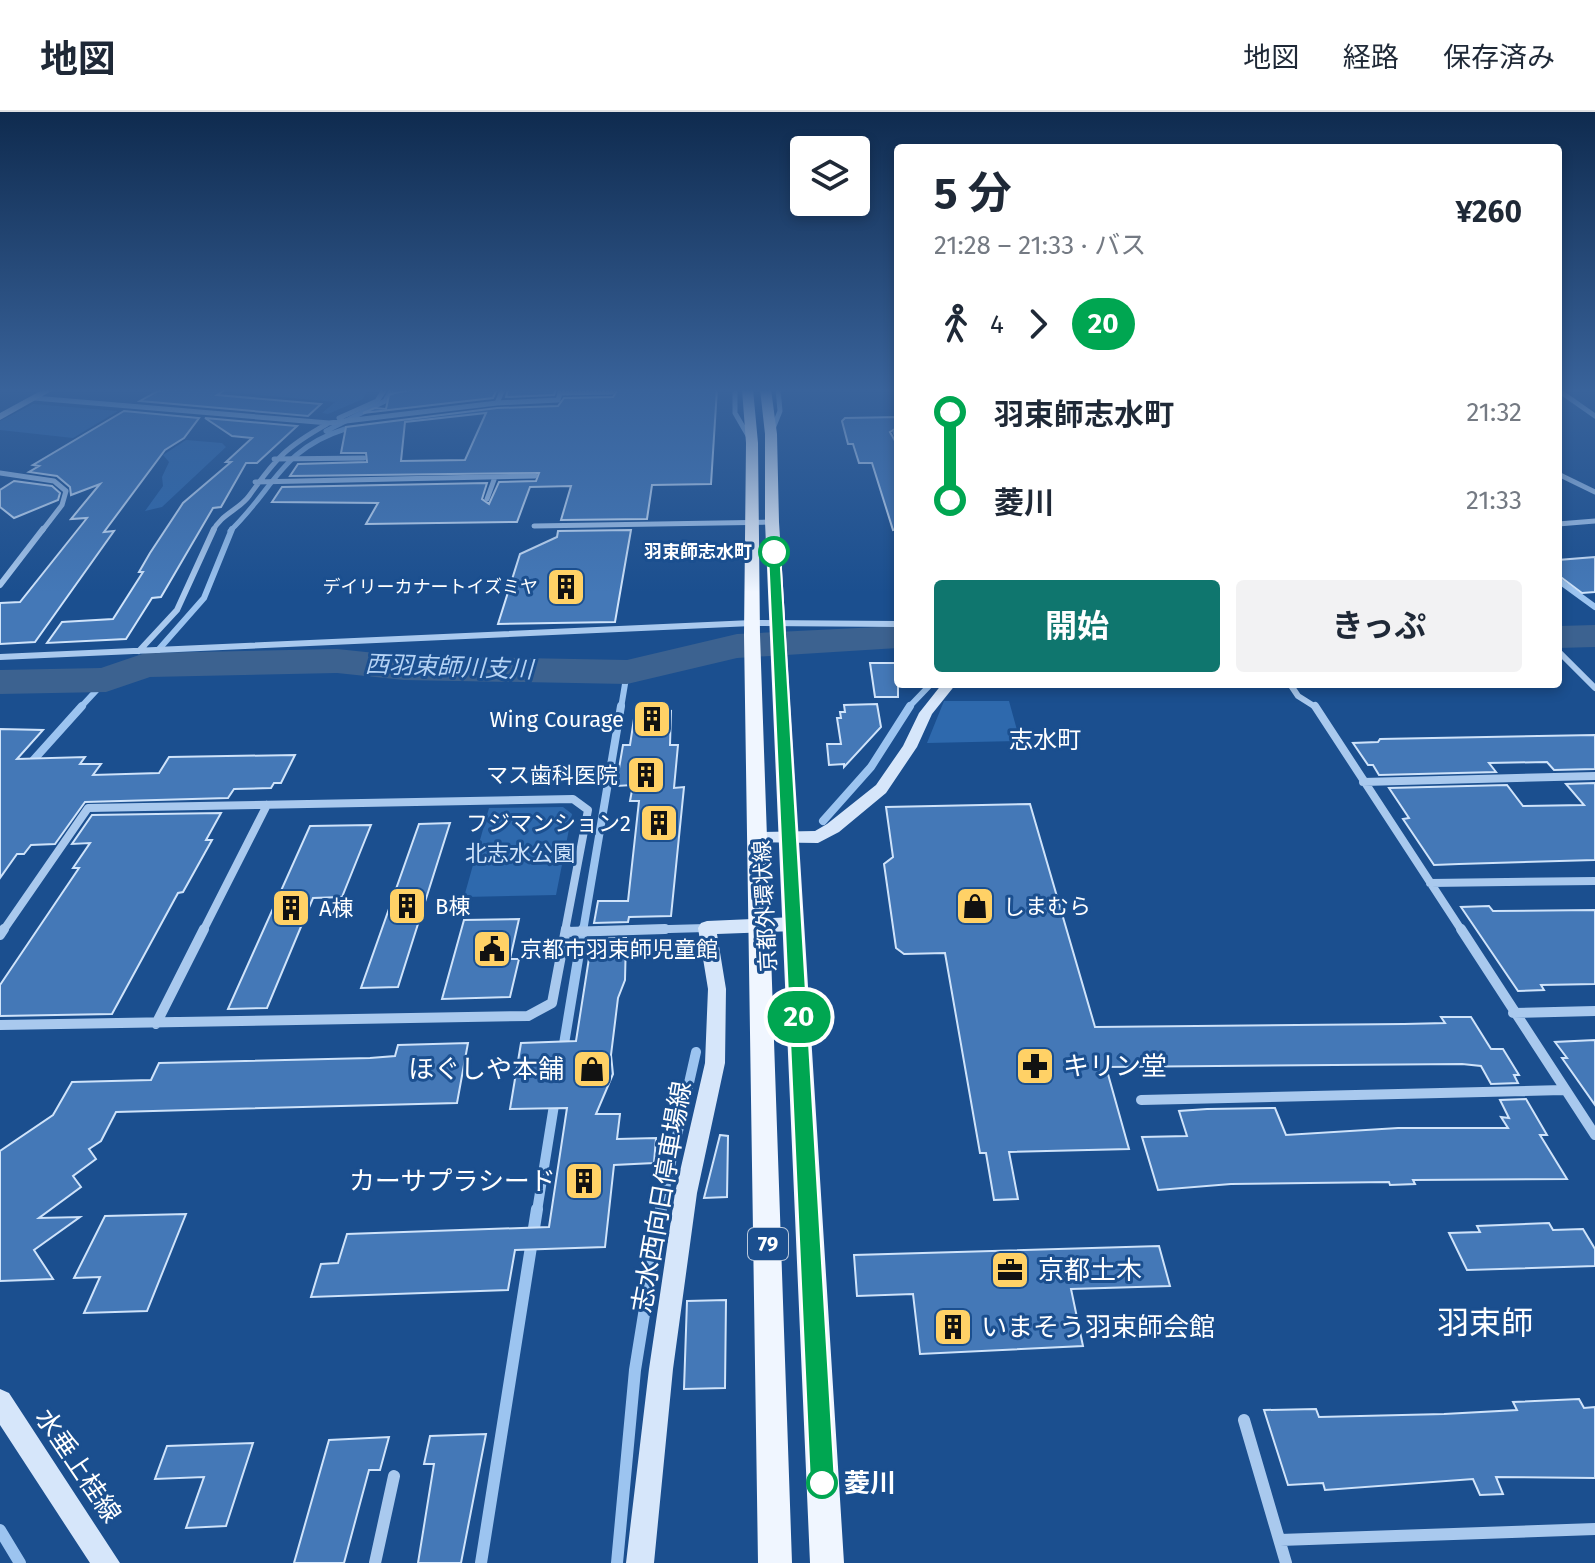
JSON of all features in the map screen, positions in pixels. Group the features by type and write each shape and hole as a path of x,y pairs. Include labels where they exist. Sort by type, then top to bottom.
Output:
{"main road":[{"name":"京都外環状線","path":"751,457 749,522 775,1563"},
{"name":"京都外環状線","path":"771,457 772,522 827,1563"},
{"path":"757,838 818,837 881,789 910,747 926,713 946,688"},
{"path":"707,928 794,924"},
{"name":"志水西向日停車場線","path":"640,1563 661,1369 686,1193 715,1063 717,989 707,928"},
{"name":"水垂上桂線","path":"0,1402 106,1563"}],"street":[{"path":"142,652 177,610 216,525 249,496 255,482 278,459 364,458"},
{"path":"0,473 54,481 66,491 62,505 0,585"},
{"path":"255,482 535,476"},
{"path":"1562,476 1595,492"},
{"path":"487,499 495,477"},
{"path":"1562,524 1595,521"},
{"path":"534,526 772,522"},
{"path":"0,657 894,624"},
{"path":"1562,655 1595,688"},
{"path":"1293,688 1298,696 1314,704 1595,1135"},
{"path":"1363,782 1595,776"},
{"path":"0,935 88,808 573,799 588,810 569,932 552,1003 528,1016 0,1025"},
{"path":"156,1024 267,805"},
{"path":"1430,883 1595,881"},
{"path":"569,932 707,928"},
{"path":"1513,1013 1595,1011"},
{"path":"1141,1100 1563,1090"},
{"path":"1244,1420 1286,1563"},
{"path":"375,1563 394,1476"},
{"path":"1280,1540 1595,1529"}],"green space":[{"path":"164,457 216,457 162,507 145,511 163,486 162,477 169,462"},
{"path":"944,701 1009,701 1020,741 927,743"},
{"name":"北志水公園","path":"563,807 572,814 556,895 464,897 489,808"}],"building":[{"path":"47,457 160,457 104,532 114,531 35,642 0,644 0,603 20,602 87,518 71,519 100,484 71,495 70,487 57,476 29,472 39,466 33,465"},
{"path":"232,457 264,457 257,463 246,463 221,507 213,508 161,597 152,598 126,639 47,643 62,622 113,619 143,572 139,572 150,553 183,503 231,462 226,462"},
{"path":"366,457 401,457 401,461 465,460 466,457 713,457 711,484 652,485 647,519 561,520 571,486 530,487 517,522 366,524 378,503 272,502 282,487 487,483 482,499 489,504 499,482 536,481 539,473 290,476 298,464 367,462"},
{"path":"857,457 894,457 894,530 872,463 859,463"},
{"path":"14,481 52,486 60,493 58,500 14,518 0,507 0,490"},
{"name":"デイリーカナートイズミヤ","path":"631,530 615,622 498,624 520,554 557,537 558,531"},
{"path":"1595,557 1595,592 1582,593 1562,578 1562,560"},
{"path":"870,663 894,663 894,688 898,688 898,697 875,697"},
{"path":"877,704 881,727 844,767 844,764 829,765 827,744 841,744 837,718 841,718 840,712 845,712 844,705"},
{"path":"636,706 667,706 667,712 671,711 670,745 678,745 674,788 684,787 671,916 629,917 628,922 594,923 598,901 628,901 639,801 630,801 633,785 616,786 623,745 630,745"},
{"path":"0,729 43,730 17,759 85,757 80,764 101,764 93,775 159,773 169,757 295,755 281,783 274,783 271,788 234,789 228,798 85,802 55,844 31,845 24,854 17,854 0,878"},
{"path":"1595,735 1595,769 1554,770 1547,762 1489,763 1496,772 1379,775 1353,743 1378,742 1380,739"},
{"path":"1595,783 1595,860 1434,865 1403,819 1409,818 1389,788 1507,785 1523,806 1584,805 1566,784"},
{"path":"1030,804 1095,1027 1445,1023 1441,1017 1471,1017 1491,1049 1503,1049 1519,1075 1514,1075 1518,1083 1491,1084 1481,1066 1462,1064 1106,1067 1129,1149 1009,1152 1018,1199 994,1200 986,1153 980,1153 945,953 904,954 896,948 884,864 893,857 886,807"},
{"path":"221,813 206,840 212,840 183,892 178,893 112,1014 0,1016 0,985 79,868 73,868 90,843 72,844 92,815"},
{"name":"B棟","path":"450,823 398,987 361,988 419,824"},
{"name":"A棟","path":"371,825 342,897 313,898 267,1008 228,1009 310,826"},
{"path":"1489,906 1493,911 1595,910 1595,984 1541,985 1544,990 1518,991 1461,907"},
{"path":"519,919 510,959 519,959 510,997 442,999 464,920"},
{"path":"626,938 625,980 618,998 611,1055 613,1074 596,1114 620,1114 617,1139 656,1138 654,1163 614,1165 605,1247 515,1250 508,1290 311,1297 321,1264 338,1263 347,1234 549,1227 567,1108 510,1109 521,1043 576,1041 592,939"},
{"path":"1595,1040 1595,1105 1562,1058 1567,1058 1555,1042"},
{"path":"468,1043 457,1103 116,1112 101,1141 89,1149 96,1159 73,1176 81,1187 39,1218 80,1217 34,1250 53,1279 0,1281 0,1151 53,1115 72,1082 151,1080 159,1063 370,1058 395,1056 398,1045"},
{"path":"1526,1099 1547,1135 1540,1135 1567,1179 1413,1180 1415,1184 1390,1185 1389,1182 1231,1184 1158,1190 1142,1137 1187,1136 1179,1111 1207,1109 1275,1108 1286,1135 1398,1128 1508,1128 1501,1117 1509,1118 1500,1100"},
{"path":"720,1135 728,1136 727,1197 704,1198"},
{"path":"186,1214 147,1311 84,1313 100,1277 74,1278 105,1216"},
{"path":"1549,1223 1553,1230 1583,1229 1595,1249 1595,1266 1467,1270 1449,1233 1480,1232 1477,1226"},
{"path":"1159,1246 1170,1286 1071,1289 1083,1346 920,1354 913,1294 857,1296 854,1255"},
{"path":"726,1300 725,1388 684,1389 687,1301"},
{"path":"1579,1399 1584,1408 1595,1407 1595,1478 1496,1477 1503,1494 1480,1495 1473,1479 1325,1490 1323,1483 1288,1485 1264,1410 1316,1409 1319,1417 1444,1414 1517,1410 1513,1402"},
{"path":"486,1434 461,1563 418,1563 434,1464 424,1464 430,1436"},
{"path":"389,1437 380,1470 369,1470 344,1563 294,1563 329,1440"},
{"path":"253,1443 226,1526 186,1528 204,1477 155,1479 167,1446"}],"waterway":[{"path":"230,531 295,457"},
{"path":"145,665 204,598 232,529"},
{"path":"1562,583 1595,607"},
{"name":"西羽束師川支川","path":"1562,637 1595,636"},
{"name":"西羽束師川支川","path":"0,682 106,680 145,665 337,661 404,668 627,672 737,646 894,637"},
{"path":"621,708 627,672"},
{"path":"80,708 106,680"},
{"path":"908,708 927,688"},
{"path":"29,765 82,706"},
{"path":"583,931 621,706"},
{"path":"823,821 871,767 910,706"},
{"path":"563,1050 583,929"},
{"path":"660,1211 696,1052"},
{"path":"537,1211 555,1099"},
{"path":"481,1563 537,1209"},
{"path":"617,1563 635,1370 661,1209"},
{"path":"0,1530 20,1563"}],"bus line":[{"name":"20","path":"774,552 822,1483"}],"place":[{"name":"羽束師志水町","path":"774,552"},
{"name":"デイリーカナートイズミヤ","path":"566,587"},
{"name":"Wing Courage","path":"652,719"},
{"name":"マス歯科医院","path":"646,775"},
{"name":"フジマンション2","path":"659,823"},
{"name":"B棟","path":"407,906"},
{"name":"しまむら","path":"975,906"},
{"name":"A棟","path":"291,908"},
{"name":"京都市羽束師児童館","path":"492,949"},
{"name":"キリン堂","path":"1035,1066"},
{"name":"ほぐしや本舗","path":"592,1069"},
{"name":"カーサプラシード","path":"584,1181"},
{"name":"京都土木","path":"1010,1270"},
{"name":"いまそう羽束師会館","path":"953,1327"},
{"name":"菱川","path":"822,1483"}],"district":[{"name":"志水町","path":"1045,740"},
{"name":"羽束師","path":"1485,1323"}]}
